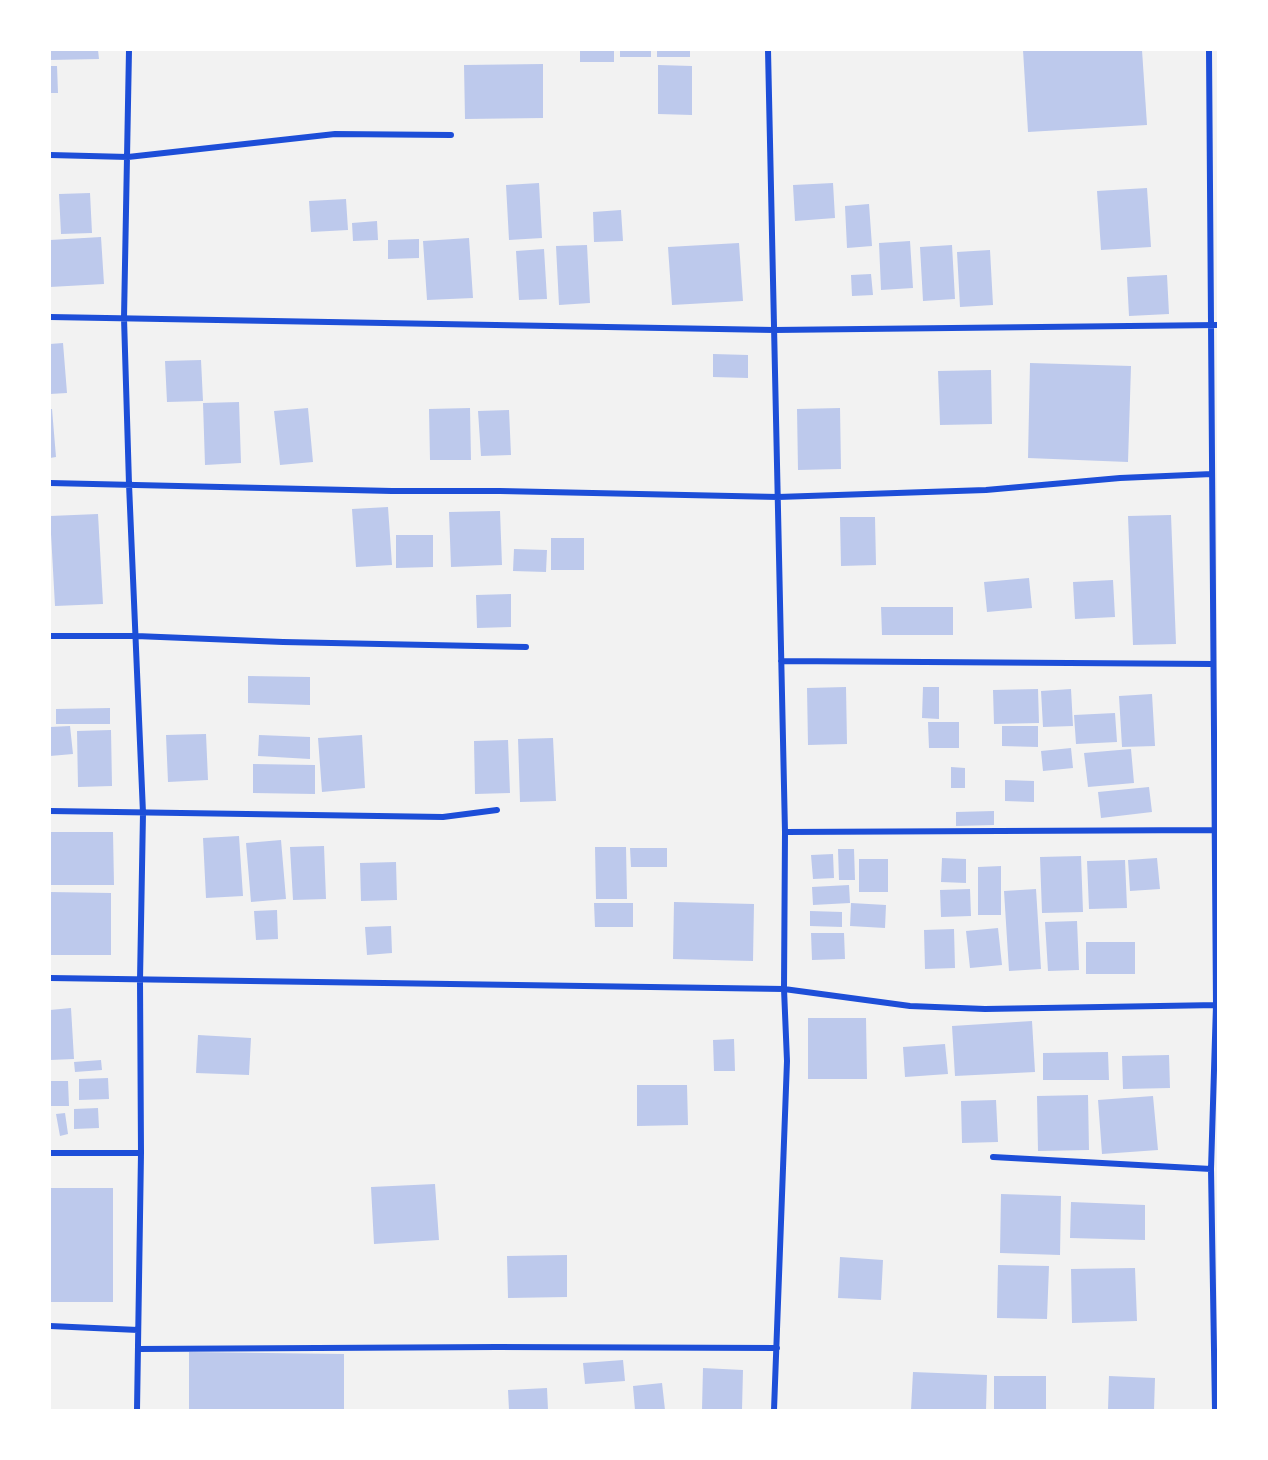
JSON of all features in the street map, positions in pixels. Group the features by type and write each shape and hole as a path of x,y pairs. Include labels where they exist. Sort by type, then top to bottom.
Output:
{"street":[{"path":"129,50 124,318 143,813 138,1410"},
{"path":"768,50 785,832 784,989 787,1061 774,1410"},
{"path":"1209,50 1215,325 1212,474 1217,1005 1211,1169 1215,1410"},
{"path":"50,155 128,157 335,134 450,135"},
{"path":"50,317 774,330 1215,325"},
{"path":"50,483 392,492 500,491 778,497 986,490 1120,478 1212,474"},
{"path":"50,636 136,636 283,642 526,647"},
{"path":"781,661 1214,664"},
{"path":"50,811 443,817 497,810"},
{"path":"785,832 1215,830"},
{"path":"50,978 784,989 910,1006 986,1009 1217,1005"},
{"path":"50,1153 141,1153"},
{"path":"993,1157 1211,1169"},
{"path":"50,1326 138,1330"},
{"path":"138,1349 777,1348"}],"building":[{"path":"50,50 98,50 99,59 50,60"},
{"path":"580,50 614,50 614,62 580,62"},
{"path":"620,50 651,50 651,57 620,57"},
{"path":"657,50 690,50 690,57 657,57"},
{"path":"1023,50 1142,50 1147,125 1028,132"},
{"path":"543,64 543,118 465,119 464,65"},
{"path":"658,65 692,66 692,115 658,114"},
{"path":"50,66 57,66 58,93 50,93"},
{"path":"539,183 542,238 509,240 506,185"},
{"path":"833,183 835,218 795,221 793,185"},
{"path":"1147,188 1151,247 1101,250 1097,191"},
{"path":"90,193 92,233 61,234 59,194"},
{"path":"346,199 348,230 311,232 309,201"},
{"path":"869,204 872,246 847,248 845,206"},
{"path":"621,210 623,241 594,242 593,212"},
{"path":"377,221 378,240 353,241 352,223"},
{"path":"101,237 104,284 50,287 50,240"},
{"path":"469,238 473,298 427,300 423,241"},
{"path":"419,239 419,258 388,259 388,240"},
{"path":"910,241 913,288 881,290 879,243"},
{"path":"739,243 743,301 672,305 668,247"},
{"path":"587,245 590,303 559,305 556,246"},
{"path":"952,245 955,299 923,301 920,247"},
{"path":"544,249 547,299 519,300 516,251"},
{"path":"990,250 993,305 960,307 957,252"},
{"path":"871,274 873,295 852,296 851,275"},
{"path":"1167,275 1169,314 1129,316 1127,277"},
{"path":"63,343 67,393 50,394 50,344"},
{"path":"713,354 748,355 748,378 713,377"},
{"path":"201,360 203,401 167,402 165,361"},
{"path":"1030,363 1131,366 1128,462 1028,458"},
{"path":"991,370 992,424 940,425 938,371"},
{"path":"239,402 241,463 205,465 203,403"},
{"path":"308,408 313,462 280,465 274,411"},
{"path":"470,408 471,460 430,460 429,409"},
{"path":"840,408 841,469 798,470 797,409"},
{"path":"50,409 52,409 56,457 50,458"},
{"path":"509,410 511,455 481,456 478,411"},
{"path":"388,507 392,565 356,567 352,509"},
{"path":"500,511 502,565 451,567 449,512"},
{"path":"98,514 103,604 55,606 50,516"},
{"path":"1171,515 1176,644 1133,645 1128,516"},
{"path":"840,517 875,517 876,565 841,566"},
{"path":"396,535 433,535 433,567 396,568"},
{"path":"551,538 584,538 584,570 551,570"},
{"path":"514,549 547,550 546,572 513,571"},
{"path":"1029,578 1032,608 987,612 984,582"},
{"path":"1113,580 1115,617 1075,619 1073,582"},
{"path":"511,594 511,627 477,628 476,595"},
{"path":"881,607 953,607 953,635 882,635"},
{"path":"248,676 310,677 310,705 248,703"},
{"path":"846,687 847,744 808,745 807,688"},
{"path":"923,687 939,687 939,719 922,718"},
{"path":"1038,689 1039,723 994,724 993,690"},
{"path":"1071,689 1073,726 1043,727 1041,691"},
{"path":"1152,694 1155,746 1122,747 1119,696"},
{"path":"110,708 110,724 56,724 56,709"},
{"path":"1115,713 1117,742 1076,744 1074,715"},
{"path":"928,722 959,722 959,748 929,748"},
{"path":"70,726 73,754 50,756 50,727"},
{"path":"1002,726 1038,726 1038,747 1002,746"},
{"path":"111,730 112,786 78,787 77,731"},
{"path":"206,734 208,780 168,782 166,735"},
{"path":"259,735 310,737 310,759 258,756"},
{"path":"362,735 365,788 322,792 318,738"},
{"path":"553,738 556,801 520,802 518,739"},
{"path":"508,740 510,793 475,794 474,741"},
{"path":"1071,748 1073,768 1043,771 1041,751"},
{"path":"1131,749 1134,783 1088,787 1084,753"},
{"path":"253,764 315,765 315,794 253,793"},
{"path":"951,767 965,768 965,788 951,788"},
{"path":"1005,780 1034,781 1034,802 1005,801"},
{"path":"1149,787 1152,812 1101,818 1098,792"},
{"path":"994,811 994,825 956,826 956,812"},
{"path":"50,832 113,832 114,885 50,885"},
{"path":"239,836 243,896 206,898 203,838"},
{"path":"281,840 286,899 251,902 246,843"},
{"path":"324,846 326,899 293,900 290,847"},
{"path":"595,847 626,847 627,899 596,899"},
{"path":"630,848 667,848 667,867 631,867"},
{"path":"838,849 854,849 855,880 839,880"},
{"path":"833,854 834,878 813,879 811,855"},
{"path":"1081,856 1083,912 1042,913 1040,857"},
{"path":"942,858 966,859 966,883 941,882"},
{"path":"1157,858 1160,889 1130,891 1128,860"},
{"path":"859,859 888,859 888,892 859,892"},
{"path":"1125,860 1127,908 1089,909 1087,861"},
{"path":"396,862 397,900 361,901 360,863"},
{"path":"1001,866 1001,915 978,915 978,867"},
{"path":"849,885 850,903 813,905 812,887"},
{"path":"970,889 971,916 941,917 940,890"},
{"path":"1036,889 1041,969 1009,971 1004,891"},
{"path":"50,892 111,893 111,955 50,955"},
{"path":"674,902 754,904 753,961 673,959"},
{"path":"594,903 633,903 633,927 595,927"},
{"path":"851,903 886,905 885,928 850,926"},
{"path":"277,910 278,939 256,940 254,911"},
{"path":"810,911 842,912 842,927 810,926"},
{"path":"1077,921 1079,970 1048,971 1045,922"},
{"path":"391,926 392,953 367,955 365,927"},
{"path":"998,928 1002,965 970,968 966,931"},
{"path":"954,929 955,968 925,969 924,930"},
{"path":"811,933 844,933 845,959 812,960"},
{"path":"1086,942 1135,942 1135,974 1086,974"},
{"path":"71,1008 74,1059 50,1060 50,1010"},
{"path":"808,1018 866,1018 867,1079 808,1079"},
{"path":"1032,1021 1035,1072 955,1076 952,1026"},
{"path":"198,1035 251,1038 249,1075 196,1073"},
{"path":"734,1039 735,1071 714,1071 713,1040"},
{"path":"945,1044 948,1074 905,1077 903,1047"},
{"path":"1108,1052 1109,1080 1043,1080 1043,1053"},
{"path":"1169,1055 1170,1088 1123,1089 1122,1056"},
{"path":"101,1060 102,1070 75,1072 74,1062"},
{"path":"108,1078 109,1099 79,1100 79,1079"},
{"path":"50,1081 68,1081 69,1106 50,1106"},
{"path":"637,1085 687,1085 688,1125 637,1126"},
{"path":"1088,1095 1089,1150 1038,1151 1037,1096"},
{"path":"1153,1096 1158,1150 1102,1154 1098,1100"},
{"path":"996,1100 998,1142 962,1143 961,1101"},
{"path":"98,1108 99,1128 74,1129 74,1109"},
{"path":"65,1113 68,1134 60,1136 56,1114"},
{"path":"435,1184 439,1240 374,1244 371,1187"},
{"path":"50,1188 113,1188 113,1302 50,1302"},
{"path":"1001,1194 1061,1196 1060,1255 1000,1253"},
{"path":"1071,1202 1145,1205 1145,1240 1070,1238"},
{"path":"567,1255 567,1297 508,1298 507,1256"},
{"path":"840,1257 883,1260 881,1300 838,1298"},
{"path":"998,1265 1049,1266 1047,1319 997,1318"},
{"path":"1135,1268 1137,1321 1072,1323 1071,1269"},
{"path":"189,1352 344,1354 344,1410 189,1410"},
{"path":"623,1360 625,1381 585,1384 583,1363"},
{"path":"703,1368 743,1370 742,1410 702,1410"},
{"path":"913,1372 987,1375 986,1410 911,1410"},
{"path":"994,1376 1046,1376 1046,1410 994,1410"},
{"path":"1109,1376 1155,1378 1154,1410 1108,1410"},
{"path":"662,1383 665,1410 635,1410 633,1386"},
{"path":"547,1388 548,1410 509,1410 508,1390"}]}
